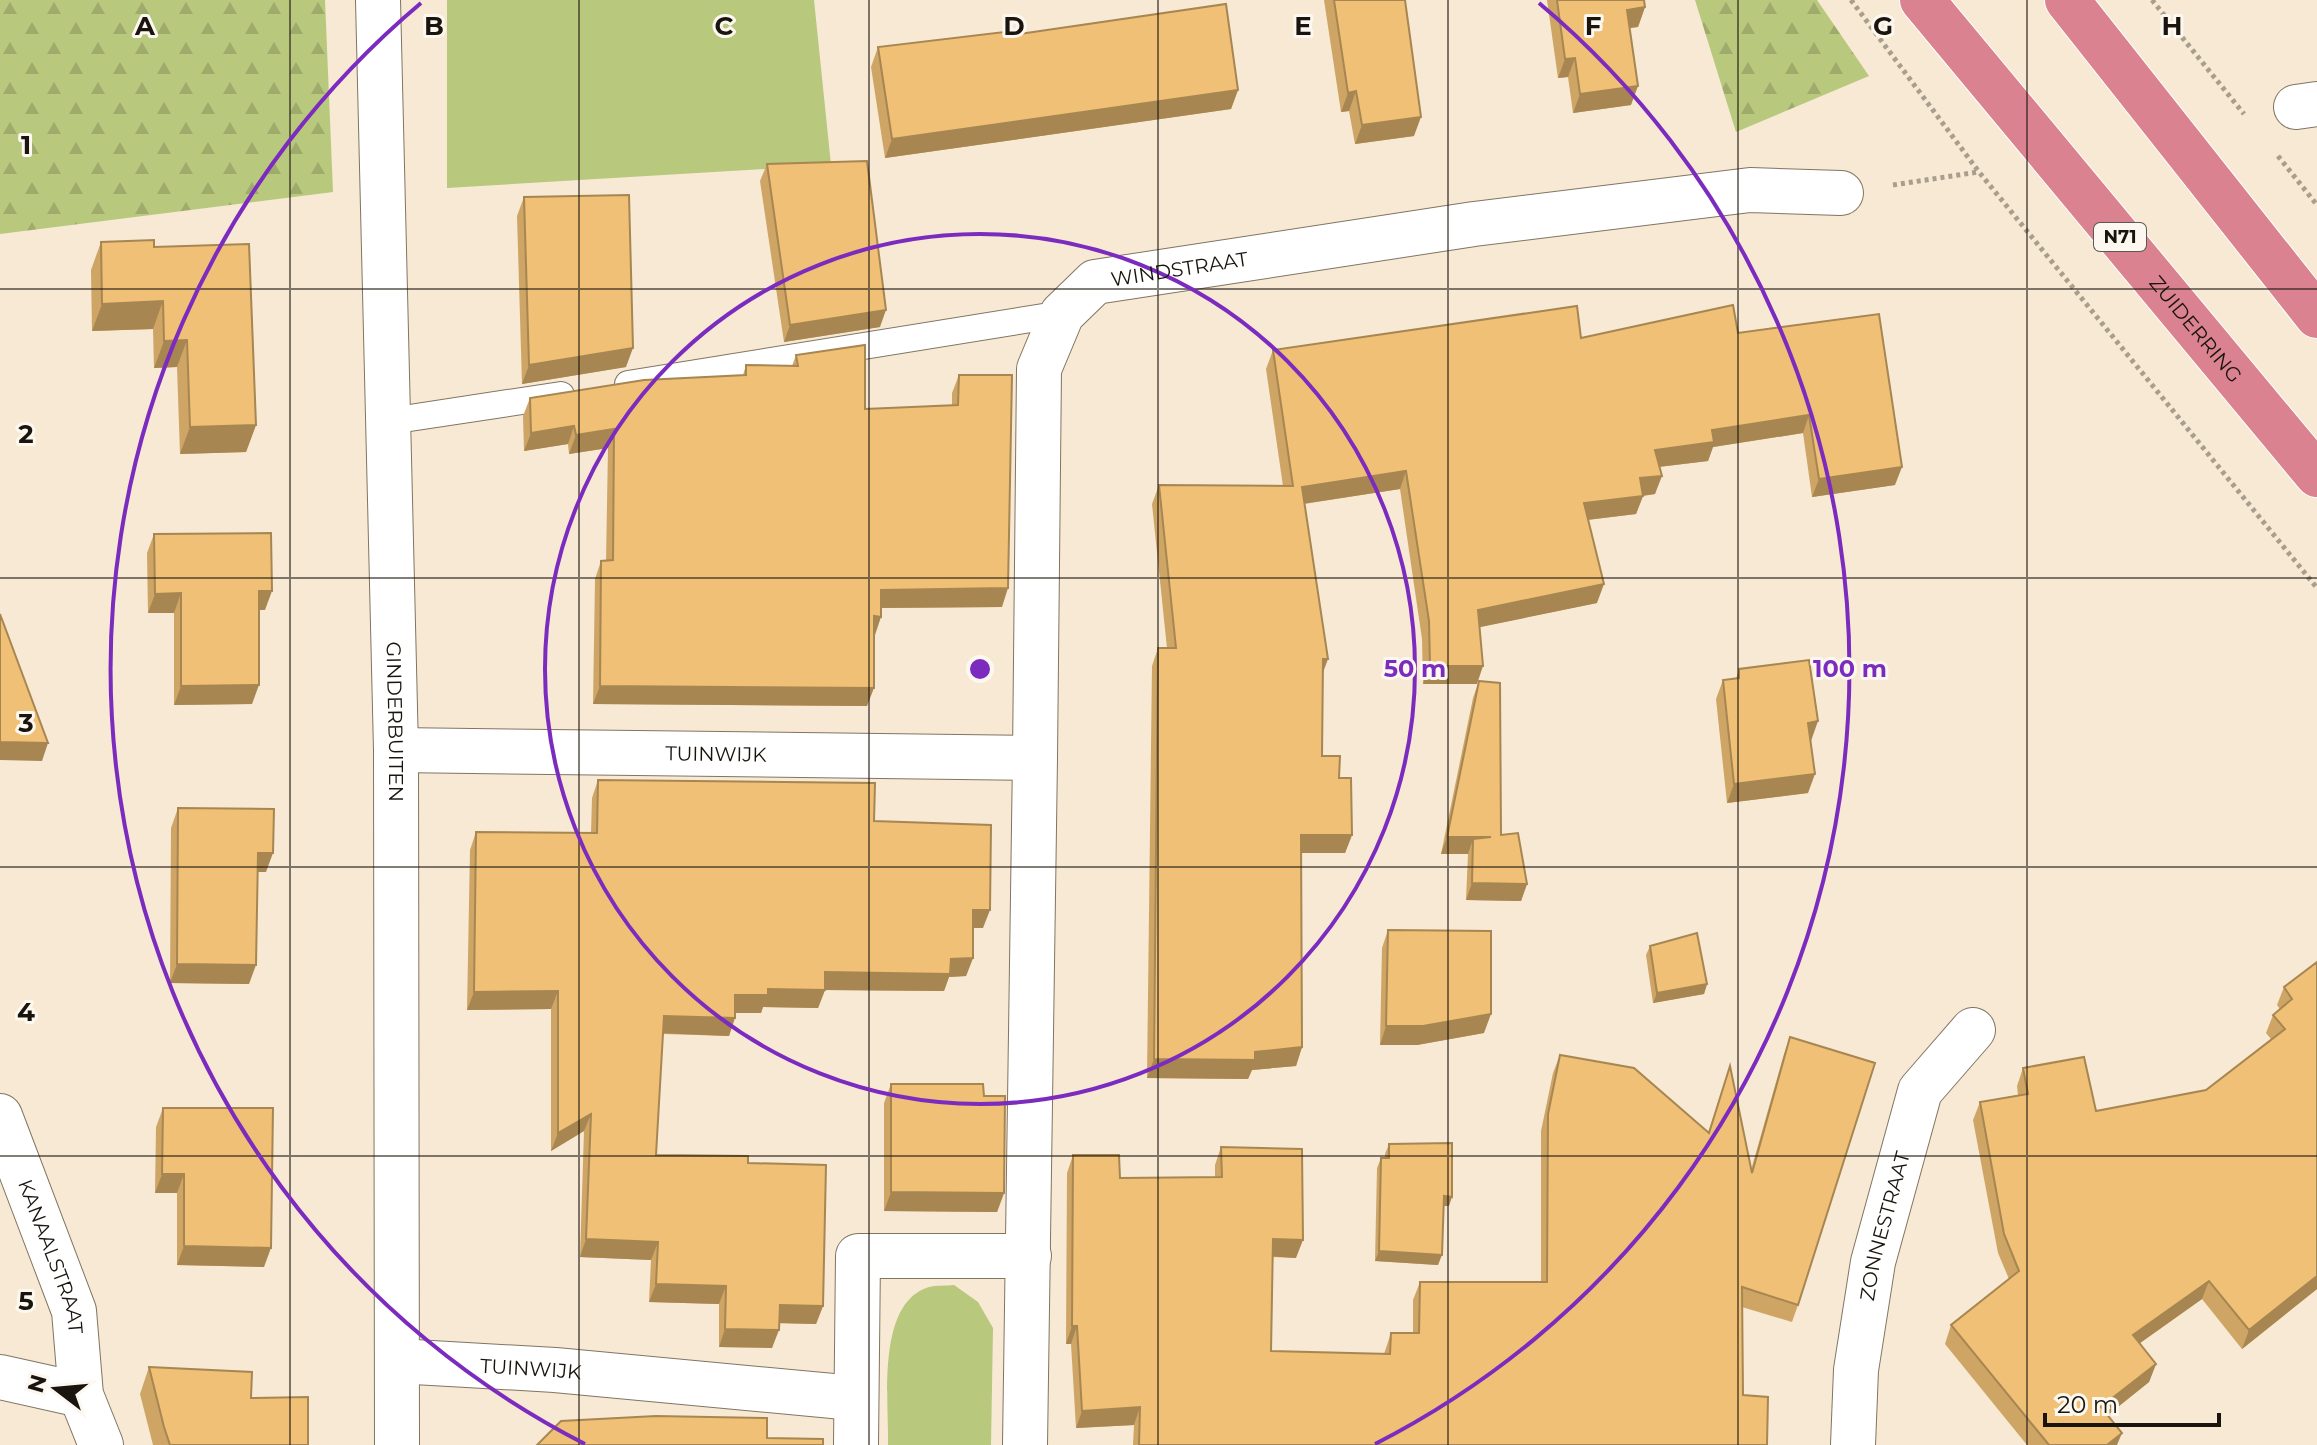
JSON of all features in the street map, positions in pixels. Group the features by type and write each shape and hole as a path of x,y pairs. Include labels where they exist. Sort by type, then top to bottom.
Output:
{"highway":[{"name":"ZUIDERRING","path":"1922,0 2317,475"},
{"path":"2067,0 2317,316"}],"street":[{"name":"GINDERBUITEN","path":"378,0 396,750 397,1445"},
{"name":"WINDSTRAAT","path":"1062,314 1095,282 1126,277 1474,224 1750,190 1841,193"},
{"path":"1025,1445 1039,369 1062,314"},
{"name":"TUINWIJK","path":"396,750 1035,758"},
{"name":"ZONNESTRAAT","path":"1853,1445 1856,1370 1873,1262 1920,1091 1973,1030"},
{"name":"KANAALSTRAAT","path":"0,1116 74,1311 81,1395 101,1445"},
{"path":"856,1445 854,1398 858,1256 1029,1256"},
{"name":"TUINWIJK","path":"397,1361 555,1370 854,1398"},
{"path":"0,1377 81,1395"}],"lane":[{"path":"390,421 1062,314"}],"path":[{"path":"1851,0 1979,172 2317,588"},
{"path":"2152,0 2249,121"},
{"path":"2269,145 2317,205"},
{"path":"1841,193 1979,172"}],"green space":[{"path":"0,0 325,0 333,192 0,234"},
{"path":"447,0 814,0 831,165 447,188"},
{"path":"1695,0 1817,0 1869,76 1736,132"},
{"path":"954,1285 978,1302 993,1328 991,1445 888,1445 889,1356 900,1312 912,1297 929,1287"}],"building":[{"path":"1334,0 1405,0 1421,117 1362,125 1356,91 1348,93"},
{"path":"1557,0 1644,0 1645,7 1627,10 1638,86 1580,94 1575,58 1565,59"},
{"path":"1226,4 1238,90 892,139 878,47 1004,32 1005,36"},
{"path":"867,161 886,310 790,325 767,164"},
{"path":"629,195 633,348 529,365 524,197"},
{"path":"154,240 154,247 249,244 256,425 190,427 187,340 164,341 163,301 102,304 101,242"},
{"path":"1733,305 1738,333 1879,314 1902,467 1819,479 1809,415 1712,430 1714,442 1655,450 1662,476 1640,478 1643,496 1584,503 1604,584 1478,610 1483,666 1430,666 1429,621 1406,471 1302,487 1328,659 1323,659 1322,756 1340,756 1339,778 1351,778 1352,835 1301,835 1302,1047 1255,1052 1255,1060 1154,1059 1158,648 1176,648 1159,485 1293,486 1273,350 1577,306 1581,338"},
{"path":"865,345 865,409 958,405 959,375 1012,375 1008,588 881,590 881,617 874,616 874,688 600,686 601,561 613,560 614,429 576,435 574,426 531,433 530,398 644,380 746,375 746,365 798,366 796,355"},
{"path":"271,533 272,591 259,591 259,685 181,686 181,593 155,594 154,534"},
{"path":"0,614 48,743 0,742"},
{"path":"1809,660 1818,721 1808,723 1815,774 1734,784 1723,680 1739,678 1739,669"},
{"path":"1479,681 1500,683 1501,835 1518,833 1527,884 1472,883 1473,839 1491,837 1447,837"},
{"path":"598,780 875,783 874,821 991,825 990,910 973,910 973,958 951,959 950,974 825,972 825,990 768,989 768,995 735,995 735,1018 664,1016 656,1155 748,1156 748,1163 826,1165 823,1306 780,1305 779,1330 725,1329 726,1286 656,1284 658,1242 586,1239 591,1114 558,1133 558,991 474,992 476,832 597,833"},
{"path":"178,808 274,809 273,853 258,853 256,965 177,964"},
{"path":"1388,930 1491,931 1491,1014 1423,1026 1386,1026"},
{"path":"1697,933 1707,984 1657,993 1650,946"},
{"path":"2317,962 2317,1276 2249,1330 2209,1281 2133,1335 2156,1364 2101,1407 2122,1433 2107,1445 2049,1445 1951,1325 2019,1271 2004,1234 1980,1102 2028,1094 2023,1068 2084,1057 2096,1111 2206,1090 2285,1029 2273,1015 2292,999 2284,987"},
{"path":"1790,1037 1875,1063 1798,1305 1742,1287 1743,1395 1768,1397 1767,1445 1139,1445 1140,1407 1082,1411 1077,1326 1072,1326 1073,1155 1119,1155 1120,1178 1222,1177 1221,1147 1302,1149 1303,1240 1273,1239 1271,1351 1390,1354 1391,1333 1419,1333 1420,1282 1547,1282 1548,1114 1560,1055 1634,1068 1709,1133 1730,1066 1752,1173"},
{"path":"891,1084 983,1084 984,1096 1005,1096 1004,1193 891,1192"},
{"path":"163,1108 273,1108 271,1248 184,1246 184,1174 162,1174"},
{"path":"1452,1143 1452,1197 1444,1196 1442,1255 1379,1251 1381,1158 1389,1158 1389,1144"},
{"path":"149,1367 252,1372 251,1398 308,1397 308,1445 170,1445"},
{"path":"656,1416 767,1418 767,1438 823,1439 823,1445 537,1445 561,1421"}]}
